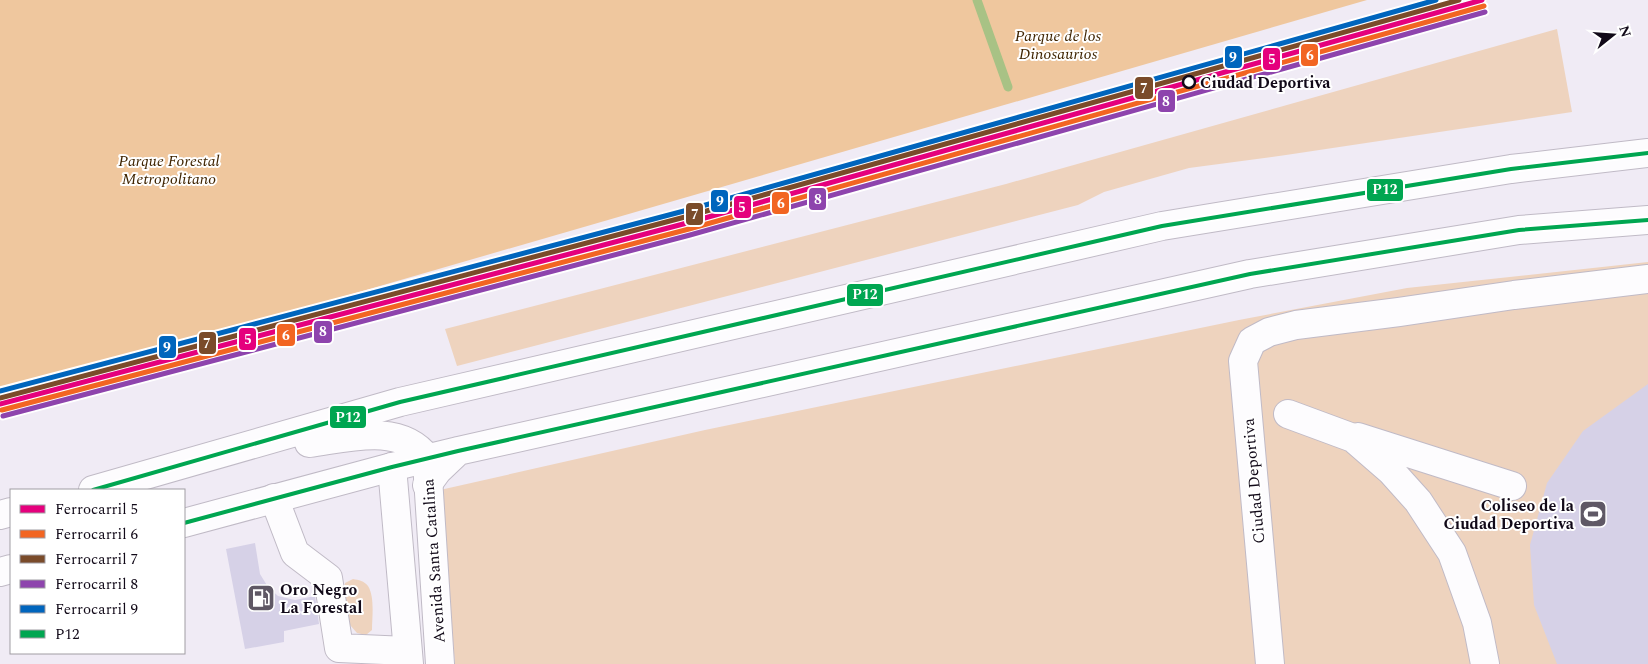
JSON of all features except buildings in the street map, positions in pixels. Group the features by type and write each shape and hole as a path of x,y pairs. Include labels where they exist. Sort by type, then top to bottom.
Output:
{"main road":[{"path":"96,489 400,402 1162,226 1511,169 1648,153"},
{"path":"185,523 426,458 1250,274 1519,230 1648,220"},
{"name":"Ciudad Deportiva","path":"1270,664 1243,362 1252,341 1269,332 1296,325 1648,279"},
{"path":"397,437 407,422 423,408 503,378"},
{"path":"1245,387 1269,406 1353,438 1391,471 1418,501 1452,554 1477,623 1485,664"},
{"path":"1288,414 1512,486"},
{"path":"260,442 308,443 369,435 397,437 420,449 426,458"},
{"name":"Avenida Santa Catalina","path":"397,437 392,467 408,657"},
{"path":"427,485 438,470 458,451"},
{"name":"Avenida Santa Catalina","path":"426,458 440,664"},
{"path":"274,498 295,553 328,578 339,648 408,657"}],"shaded area":[{"path":"1557,29 1572,112 1189,168 1104,192 1078,205 457,366 445,329 1006,184"},
{"path":"1648,262 1648,664 455,664 440,490 705,430 1239,320 1407,288"},
{"path":"353,579 366,584 372,596 372,630 366,635 357,633 350,625 343,596 345,583"}],"green space":[{"name":"Parque Forestal Metropolitano","path":"0,0 1367,0 342,297 0,391"}],"waterway":[{"path":"977,0 1008,87"}],"rail line":[{"name":"9","path":"0,391 684,211 1436,0"},
{"name":"7","path":"0,398 685,217 1459,0"},
{"name":"5","path":"0,404 687,223 1482,0"},
{"name":"6","path":"2,410 689,229 1484,6"},
{"name":"8","path":"3,416 690,235 1485,12"}],"transit line":[{"name":"P12","path":"96,489 400,402 1162,226 1511,169 1648,153"},
{"name":"P12","path":"185,523 458,451 1250,274 1519,230 1648,220"}],"place":[{"name":"Ciudad Deportiva","path":"1189,82"},
{"name":"Coliseo de la Ciudad Deportiva","path":"1593,514"},
{"name":"Oro Negro La Forestal","path":"261,598"}],"park label":[{"name":"Parque de los Dinosaurios","path":"1058,44"}]}
